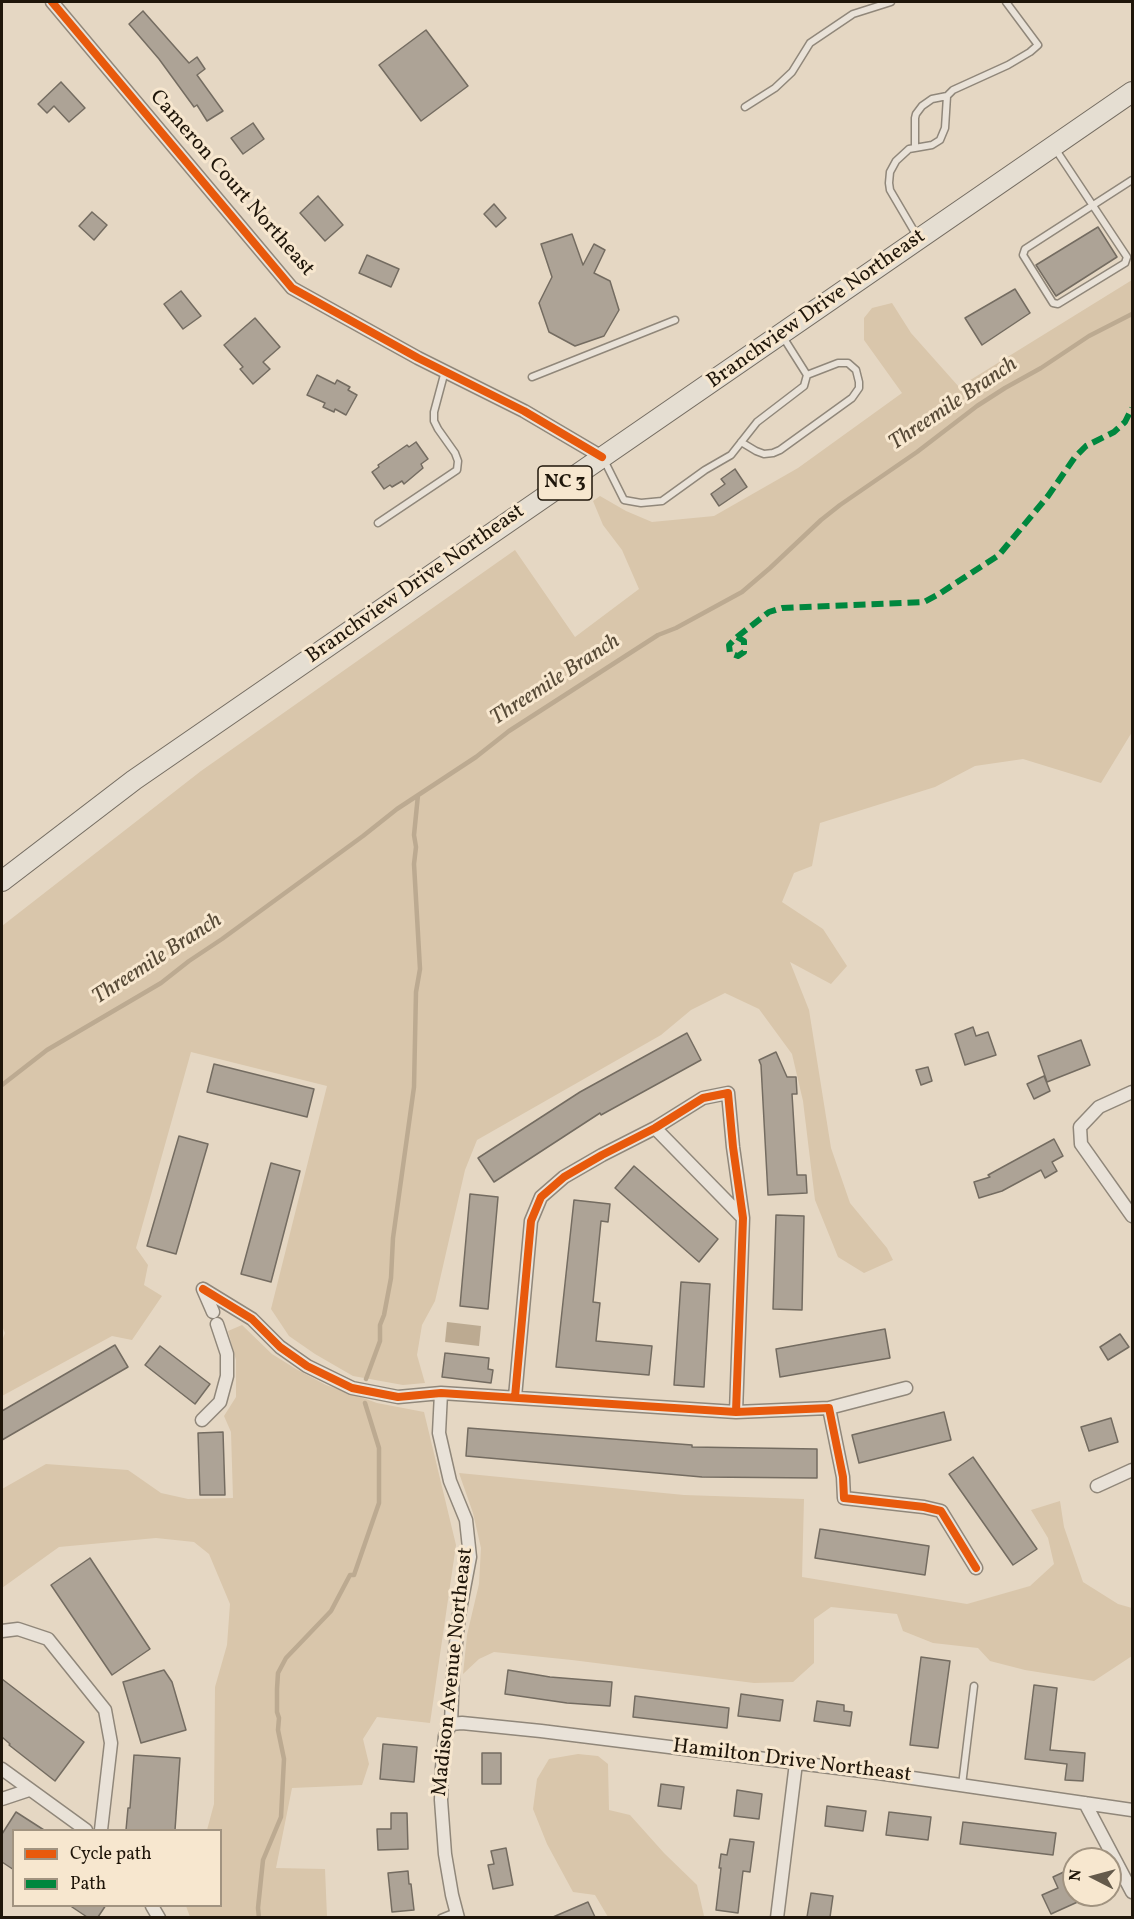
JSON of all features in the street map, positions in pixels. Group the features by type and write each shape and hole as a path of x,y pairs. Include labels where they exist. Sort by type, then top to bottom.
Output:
{"main road":[{"name":"Branchview Drive Northeast","path":"2,881 134,780 1132,92"}],"street":[{"name":"Cameron Court Northeast","path":"52,2 292,288 445,372 524,411 602,457"},
{"path":"1132,1092 1099,1107 1080,1127 1081,1144 1132,1216"},
{"path":"515,1397 531,1221 541,1197 564,1177 654,1128 703,1098 728,1093 743,1218 736,1412"},
{"path":"654,1128 743,1218"},
{"path":"202,1420 220,1402 227,1376 227,1354 203,1289 252,1319 280,1347 307,1366 352,1388 398,1397 441,1393 736,1412 829,1408 906,1388"},
{"name":"Madison Avenue Northeast","path":"441,1393 439,1433 450,1481 466,1520 470,1557 459,1615 453,1672 451,1724 445,1736 442,1768 441,1800 446,1854 452,1894 458,1915"},
{"path":"829,1408 843,1477 844,1498 924,1507 941,1512 976,1568"},
{"path":"1097,1486 1132,1470"},
{"path":"2,1631 18,1629 48,1639 105,1710 111,1743 101,1829"},
{"name":"Hamilton Drive Northeast","path":"451,1724 462,1723 541,1731 796,1763 1132,1810"},
{"path":"777,1917 796,1763"},
{"path":"2,1769 85,1829"},
{"path":"2,1798 29,1790"},
{"path":"1085,1803 1132,1892"}],"lane":[{"path":"745,107 775,88 792,72 810,43 854,14 891,2"},
{"path":"915,148 915,118 922,106 932,99 947,96 961,85 1008,65 1038,45 1006,2"},
{"path":"918,240 890,190 890,172 896,161 909,149 932,145 940,140 945,128 947,96"},
{"path":"1054,146 1094,205 1130,256 1125,263 1058,304 1053,303 1023,255 1025,249 1094,205 1132,180"},
{"path":"532,377 675,320"},
{"path":"602,457 624,500 641,503 662,501 705,470 731,455 757,422 804,386 807,375 781,334"},
{"path":"741,442 764,454 780,450 852,398 859,388 856,370 848,363 838,363 807,375"},
{"path":"378,523 457,470 458,462 455,453 435,421 434,412 445,372"},
{"path":"962,1785 974,1686"},
{"path":"441,1917 458,1915"}],"shaded area":[{"path":"1132,280 1132,732 1101,783 1023,759 975,766 935,787 820,823 812,866 794,873 782,902 823,929 847,966 831,984 790,962 809,1010 831,1148 850,1203 887,1248 893,1260 864,1273 838,1257 815,1200 803,1101 792,1054 759,1009 725,993 691,1010 661,1035 477,1140 465,1170 435,1301 422,1325 417,1355 425,1383 403,1385 353,1376 289,1336 271,1309 327,1086 191,1052 136,1248 148,1265 144,1285 162,1296 132,1340 112,1336 2,1396 2,1341 5,1333 2,1326 2,926 201,771 515,550 575,637 639,589 622,550 603,525 593,501 600,496 652,522 714,516 798,468 902,393 864,340 864,318 872,308 892,303 911,333 959,387"},
{"path":"447,1322 481,1326 479,1346 445,1342"},
{"path":"242,1325 272,1354 326,1385 377,1403 424,1412 456,1545 430,1723 377,1717 363,1739 369,1764 362,1785 292,1788 276,1868 325,1869 327,1917 190,1917 186,1907 222,1907 222,1829 207,1829 214,1804 215,1687 227,1645 230,1604 209,1554 194,1542 156,1538 59,1547 2,1588 2,1489 46,1464 128,1470 161,1493 188,1499 233,1498 231,1432 224,1416 236,1397 236,1360 228,1331"},
{"path":"459,1473 684,1495 804,1499 802,1577 967,1604 1030,1586 1054,1564 1048,1538 1031,1510 1060,1501 1064,1527 1083,1582 1118,1604 1132,1608 1132,1656 1094,1681 1025,1670 990,1661 978,1648 933,1643 903,1631 897,1614 831,1607 814,1619 814,1663 793,1682 754,1683 494,1652 479,1659 463,1674 467,1635 479,1584 481,1548 473,1513"},
{"path":"578,1754 598,1756 608,1764 609,1810 630,1815 697,1885 704,1916 701,1918 608,1917 595,1895 573,1892 547,1844 533,1809 537,1779 549,1759"}],"building":[{"path":"143,11 189,63 197,57 205,69 197,75 223,111 207,121 197,105 194,107 159,59 129,24"},
{"path":"426,30 468,86 421,121 379,65"},
{"path":"61,82 85,108 69,122 54,106 47,113 38,104"},
{"path":"253,123 264,139 243,154 231,138"},
{"path":"318,196 343,225 325,241 300,213"},
{"path":"494,204 506,218 496,227 484,214"},
{"path":"92,212 107,225 94,240 79,226"},
{"path":"1098,227 1117,257 1056,296 1036,265"},
{"path":"572,234 583,265 594,244 605,250 594,273 610,281 619,310 604,336 575,346 549,332 539,303 552,277 541,244"},
{"path":"367,255 399,269 391,287 359,273"},
{"path":"1015,289 1030,313 982,345 965,318"},
{"path":"181,291 201,316 183,329 164,304"},
{"path":"255,318 280,347 263,362 270,369 253,384 240,369 243,367 224,345"},
{"path":"317,375 335,384 337,380 350,387 348,390 357,395 346,415 335,409 334,412 323,407 325,403 307,395"},
{"path":"416,442 428,459 421,464 423,468 404,484 402,481 384,489 372,472 379,467 378,465 407,445 409,447"},
{"path":"735,469 747,487 719,506 711,494 725,484 721,479"},
{"path":"973,1027 976,1036 988,1032 996,1055 965,1065 955,1034"},
{"path":"687,1033 701,1060 601,1115 600,1113 494,1182 478,1158 580,1092"},
{"path":"1081,1040 1090,1065 1047,1082 1038,1056"},
{"path":"776,1052 787,1077 796,1077 797,1094 792,1094 797,1175 806,1175 807,1193 768,1195 759,1060"},
{"path":"214,1064 314,1089 307,1117 207,1092"},
{"path":"928,1067 932,1081 921,1085 916,1070"},
{"path":"1044,1076 1050,1091 1034,1099 1027,1084"},
{"path":"179,1136 208,1144 176,1254 147,1246"},
{"path":"1054,1139 1063,1156 1052,1162 1057,1171 1045,1178 1041,1170 1002,1191 979,1198 974,1182 990,1177 988,1175"},
{"path":"271,1163 300,1171 271,1282 241,1274"},
{"path":"634,1166 718,1239 699,1262 615,1188"},
{"path":"470,1194 498,1197 488,1309 460,1306"},
{"path":"574,1200 610,1204 608,1222 601,1221 593,1302 600,1303 596,1341 652,1346 649,1375 556,1367"},
{"path":"776,1215 804,1216 802,1310 773,1309"},
{"path":"681,1282 710,1284 704,1387 674,1385"},
{"path":"885,1329 890,1358 780,1377 776,1349"},
{"path":"1120,1334 1129,1347 1108,1360 1100,1347"},
{"path":"115,1345 128,1367 2,1440 2,1411"},
{"path":"160,1346 210,1384 195,1404 145,1365"},
{"path":"445,1353 489,1358 488,1369 493,1370 491,1383 442,1377"},
{"path":"944,1412 951,1440 859,1463 852,1435"},
{"path":"1111,1418 1118,1442 1089,1451 1081,1427"},
{"path":"468,1428 692,1445 692,1447 817,1449 817,1478 702,1477 466,1456"},
{"path":"223,1432 225,1495 200,1495 198,1433"},
{"path":"973,1457 1037,1549 1013,1565 949,1474"},
{"path":"820,1529 929,1546 925,1575 815,1558"},
{"path":"90,1558 150,1649 112,1675 51,1585"},
{"path":"921,1657 950,1661 938,1748 910,1745"},
{"path":"164,1670 172,1682 186,1730 141,1743 123,1682"},
{"path":"508,1670 550,1677 612,1682 610,1706 567,1703 505,1694"},
{"path":"2,1679 84,1742 55,1781 2,1737"},
{"path":"1034,1685 1057,1688 1050,1750 1085,1753 1083,1781 1065,1780 1067,1764 1025,1759"},
{"path":"741,1694 783,1700 780,1721 738,1716"},
{"path":"635,1696 729,1708 727,1728 633,1717"},
{"path":"817,1701 844,1705 844,1711 852,1712 850,1726 814,1721"},
{"path":"383,1744 417,1747 414,1782 380,1779"},
{"path":"482,1753 501,1753 501,1784 482,1784"},
{"path":"134,1755 180,1758 175,1829 126,1829 128,1808 130,1808"},
{"path":"661,1784 684,1787 681,1809 658,1806"},
{"path":"737,1790 762,1794 759,1819 734,1816"},
{"path":"827,1806 866,1811 863,1831 825,1826"},
{"path":"16,1812 42,1829 12,1829 12,1869 2,1862 2,1834"},
{"path":"889,1812 931,1817 928,1840 886,1835"},
{"path":"391,1813 407,1813 408,1849 378,1850 377,1829 391,1829"},
{"path":"963,1822 1056,1833 1053,1855 960,1844"},
{"path":"730,1839 754,1842 750,1872 743,1871 738,1913 716,1910 721,1854 727,1855"},
{"path":"506,1848 513,1885 493,1889 488,1865 494,1864 491,1851"},
{"path":"408,1871 414,1910 392,1912 388,1873"},
{"path":"1062,1873 1062,1907 1066,1907 1051,1914 1042,1895 1058,1888 1053,1877"},
{"path":"811,1893 833,1896 830,1917 807,1917"},
{"path":"588,1902 595,1917 553,1917"},
{"path":"72,1907 105,1907 98,1917 87,1917"}],"waterway":[{"name":"Threemile Branch","path":"2,1085 47,1050 161,983 397,809 476,757 509,731 658,635 676,628 742,592 821,520 977,406 1089,336 1132,314"},
{"path":"366,1379 380,1341 380,1325 391,1278 393,1238 414,1087 416,992 420,969 414,864 418,795"},
{"path":"259,1918 263,1860 281,1817 284,1759 278,1730 278,1673 286,1658 331,1611 350,1575 354,1575 379,1503 379,1448 365,1403"}],"marked path":[{"path":"737,637 744,641 744,652 738,656 730,653 729,645 737,637 769,612 782,608 924,602 939,594 999,555 1048,496 1075,457 1086,446 1114,432 1125,422 1132,408"}],"cycle path":[{"path":"52,2 292,288 418,358 524,411 602,457"},
{"path":"515,1397 531,1221 541,1197 564,1177 655,1128 703,1098 728,1093 743,1218 736,1412"},
{"path":"203,1289 252,1319 280,1347 307,1366 352,1388 398,1397 441,1393 736,1412 829,1408 843,1477 844,1498 941,1511 976,1568"}]}
